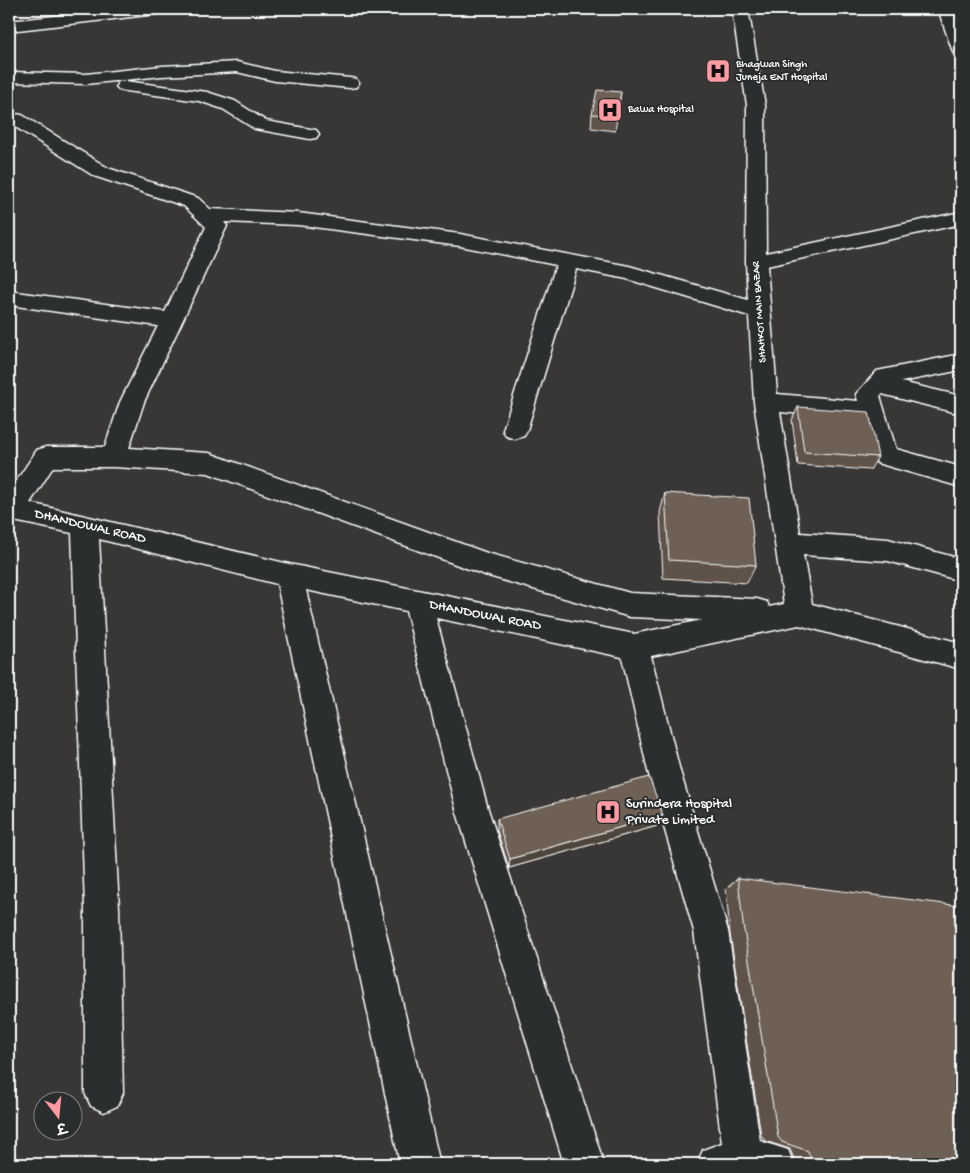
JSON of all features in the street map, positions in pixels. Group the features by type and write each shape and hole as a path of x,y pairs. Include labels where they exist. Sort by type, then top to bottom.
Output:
{"street":[{"path":"9,43 14,26 157,9"},
{"name":"SHAHKOT MAIN BAZAR","path":"740,9 756,105 756,262 766,402 799,613"},
{"path":"946,9 961,52"},
{"path":"86,79 237,67 275,76 350,82"},
{"path":"9,76 86,79 201,96 229,105 261,125 310,134"},
{"path":"9,118 16,119 101,172 191,202 217,226 132,402 114,457"},
{"path":"205,214 298,219 441,237 629,273 759,311"},
{"path":"756,262 961,218"},
{"path":"515,430 568,261"},
{"path":"9,298 171,320"},
{"path":"961,362 885,377 868,394 886,456 961,477"},
{"path":"878,385 961,405"},
{"path":"766,402 872,412"},
{"path":"10,509 46,457 114,457 209,463 485,564 630,605 799,613"},
{"name":"DHANDOWAL ROAD","path":"10,509 85,525 289,575 634,646 799,613 961,656"},
{"path":"85,525 102,908 104,1093"},
{"path":"789,543 888,550 961,570"},
{"path":"289,575 420,1164"},
{"path":"418,603 472,809 584,1164"},
{"path":"634,646 664,771 711,931 745,1162"}],"building":[{"path":"597,90 621,92 617,116 592,114"},
{"path":"798,407 869,412 878,457 804,452"},
{"path":"665,493 749,498 756,565 669,560"},
{"path":"649,777 663,815 510,859 497,819"},
{"path":"738,878 961,906 961,1164 813,1164 808,1151 782,1142 778,1137 743,924"}],"place":[{"name":"Bhagwan Singh Juneja ENT Hospital","path":"718,71"},
{"name":"Bawa Hospital","path":"610,110"},
{"name":"Surindera Hospital Private Limited","path":"608,812"}]}
